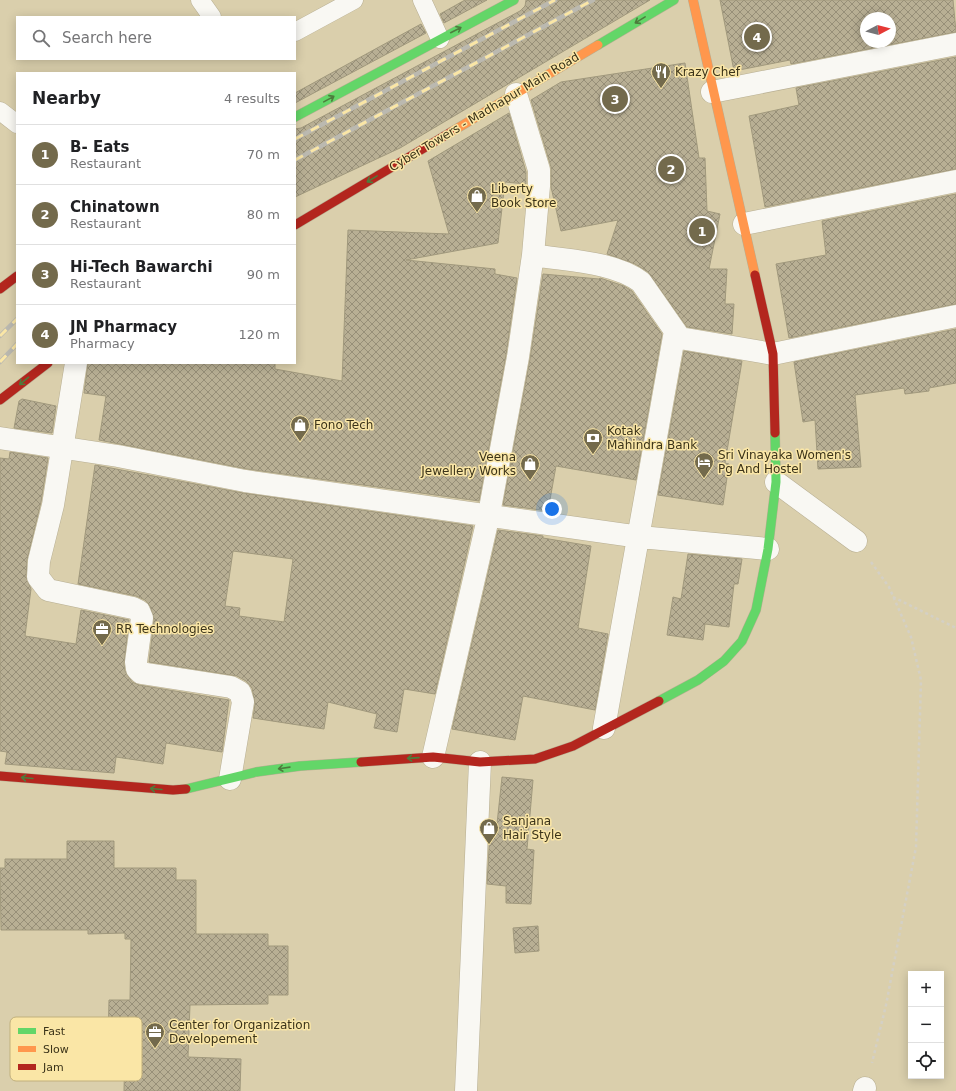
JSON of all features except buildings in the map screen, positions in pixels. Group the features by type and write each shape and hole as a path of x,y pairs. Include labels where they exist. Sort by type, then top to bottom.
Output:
{"street":[{"path":"296,116 514,0"},
{"name":"Cyber Towers - Madhapur Main Road","path":"296,224 674,0"},
{"path":"0,776 173,790 230,779 256,772 300,766 432,757 480,762 536,759 573,746 604,728 698,680 724,661 742,641 756,610 768,549 776,482 773,354 744,224 712,92 693,0"},
{"path":"712,92 956,44"},
{"path":"432,757 489,514 518,356 533,255 539,170 516,94"},
{"path":"744,224 956,181"},
{"path":"533,255 624,271 641,282 680,338 773,354 956,316"},
{"path":"0,289 16,277"},
{"path":"604,728 640,537 676,331"},
{"path":"0,400 47,364"},
{"path":"76,364 53,505 39,561 38,577 48,590 133,608 139,611 142,618 136,662 137,669 141,673 231,688 240,692 243,702 230,779"},
{"path":"0,438 118,456 245,481 489,514 640,537 768,549"},
{"path":"776,482 856,541"},
{"path":"466,1091 480,762"}],"lane":[{"path":"200,0 211,16"},
{"path":"296,31 354,0"},
{"path":"422,0 440,39"},
{"path":"0,111 16,123"}],"path":[{"path":"856,541 889,587 911,637 921,680 916,846 886,1005 865,1090"},
{"path":"893,597 956,628"}],"railway":[{"path":"296,138 555,0"},
{"path":"296,159 593,0"},
{"path":"0,336 16,320"},
{"path":"0,362 16,345"}],"traffic: fast":[{"path":"296,116 514,0"},
{"path":"598,45 674,0"},
{"path":"659,701 698,680 724,661 742,641 756,610 768,549 776,482 775,433"},
{"path":"186,789 256,772 300,766 361,762"}],"traffic: slow":[{"path":"693,0 755,275"},
{"path":"451,132 598,45"}],"traffic: jam":[{"path":"296,224 451,132"},
{"path":"755,275 773,354 775,433"},
{"path":"0,289 16,277"},
{"path":"0,400 47,364"},
{"path":"361,762 433,757 480,762 535,759 573,746 659,701"},
{"path":"0,776 173,790 186,789"}],"place":[{"name":"JN Pharmacy","path":"757,37"},
{"name":"Krazy Chef","path":"661,89"},
{"name":"Hi-Tech Bawarchi","path":"615,99"},
{"name":"Chinatown","path":"671,169"},
{"name":"Liberty Book Store","path":"477,213"},
{"name":"B- Eats","path":"702,231"},
{"name":"Fono Tech","path":"300,442"},
{"name":"Kotak Mahindra Bank","path":"593,455"},
{"name":"Sri Vinayaka Women's Pg And Hostel","path":"704,479"},
{"name":"Veena Jewellery Works","path":"530,481"},
{"name":"RR Technologies","path":"102,646"},
{"name":"Sanjana Hair Style","path":"489,845"},
{"name":"Center for Organization Developement","path":"155,1049"}]}
